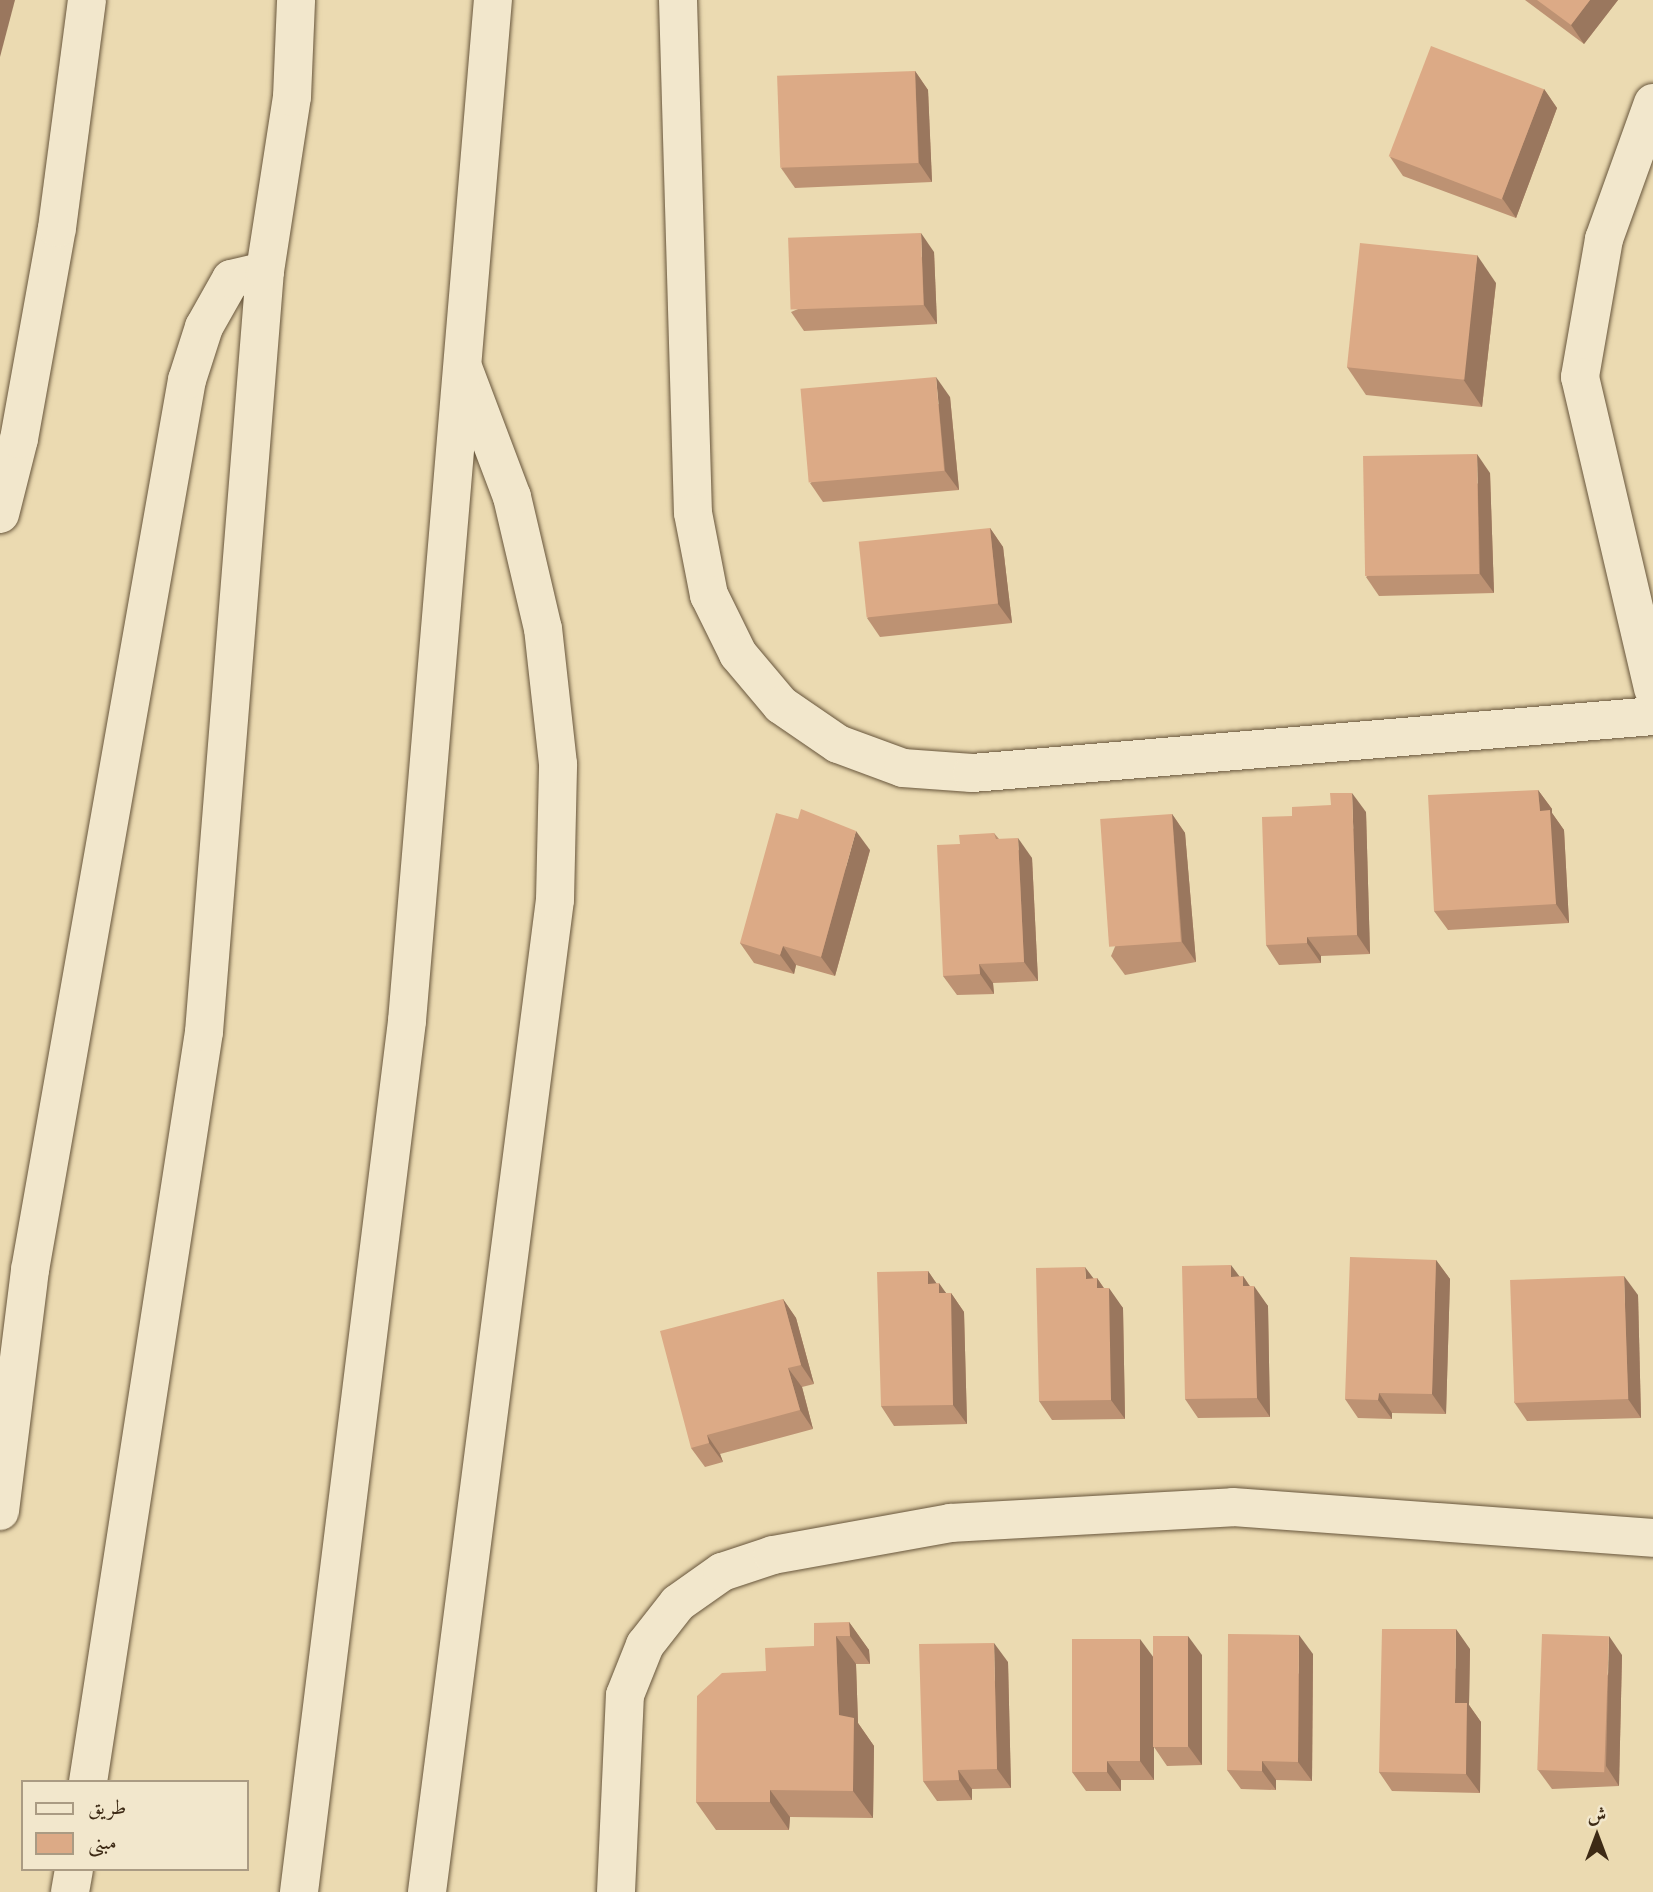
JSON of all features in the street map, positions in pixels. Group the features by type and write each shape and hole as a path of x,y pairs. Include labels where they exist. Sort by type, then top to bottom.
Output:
{"street":[{"path":"0,514 19,439 57,228 87,0"},
{"path":"88,1780 204,1032 264,271 292,97 296,0"},
{"path":"299,1892 407,1021 464,370 492,0"},
{"path":"678,0 693,513 709,595 738,654 781,705 838,744 903,768 972,773 1653,716"},
{"path":"1653,103 1604,239 1580,377 1653,689"},
{"path":"0,1511 15,1266 187,380 204,327 231,279 264,271"},
{"path":"427,1892 555,886 558,764 543,629 512,497 464,370"},
{"path":"616,1892 625,1695 645,1645 678,1603 722,1572 774,1555 950,1523 1233,1507 1653,1538"},
{"path":"70,1892 74,1871"}],"building":[{"path":"1537,0 1590,0 1571,25"},
{"path":"1431,46 1544,89 1502,200 1389,156"},
{"path":"915,71 918,163 780,168 777,76"},
{"path":"921,233 924,305 791,310 788,238"},
{"path":"1360,243 1477,255 1464,380 1347,367"},
{"path":"936,377 944,471 809,482 801,389"},
{"path":"1477,454 1479,574 1365,576 1363,456"},
{"path":"990,528 998,604 867,617 859,542"},
{"path":"1538,790 1540,811 1550,810 1556,904 1434,911 1428,795"},
{"path":"1330,793 1352,793 1357,935 1307,937 1307,943 1266,945 1262,817 1292,816 1292,807 1331,805"},
{"path":"801,809 856,831 821,957 783,946 780,955 740,943 776,813 798,819"},
{"path":"1172,814 1181,942 1109,947 1100,819"},
{"path":"994,833 996,839 1018,838 1024,962 979,964 980,974 943,976 937,845 960,844 959,835"},
{"path":"1350,1257 1436,1260 1432,1394 1379,1393 1378,1400 1345,1399"},
{"path":"1231,1265 1231,1277 1243,1276 1243,1286 1254,1286 1257,1398 1185,1399 1182,1266"},
{"path":"1085,1267 1086,1279 1097,1278 1097,1288 1109,1288 1111,1400 1039,1401 1036,1268"},
{"path":"928,1271 928,1284 939,1283 939,1293 951,1293 953,1405 881,1406 877,1272"},
{"path":"1624,1276 1628,1399 1514,1403 1510,1280"},
{"path":"783,1299 801,1365 788,1368 800,1410 707,1435 709,1443 691,1448 660,1331"},
{"path":"849,1622 850,1636 836,1636 839,1715 854,1718 853,1791 770,1790 770,1802 696,1802 697,1696 722,1673 766,1671 765,1648 814,1646 814,1623"},
{"path":"1382,1629 1456,1629 1455,1703 1467,1703 1466,1774 1379,1772"},
{"path":"1228,1634 1299,1635 1298,1762 1262,1761 1262,1771 1227,1770"},
{"path":"1542,1634 1609,1636 1604,1772 1537,1770"},
{"path":"1153,1636 1188,1636 1188,1747 1153,1747"},
{"path":"1072,1639 1140,1639 1140,1761 1107,1761 1107,1772 1072,1772"},
{"path":"994,1643 997,1769 958,1770 959,1780 923,1781 919,1644"}]}
